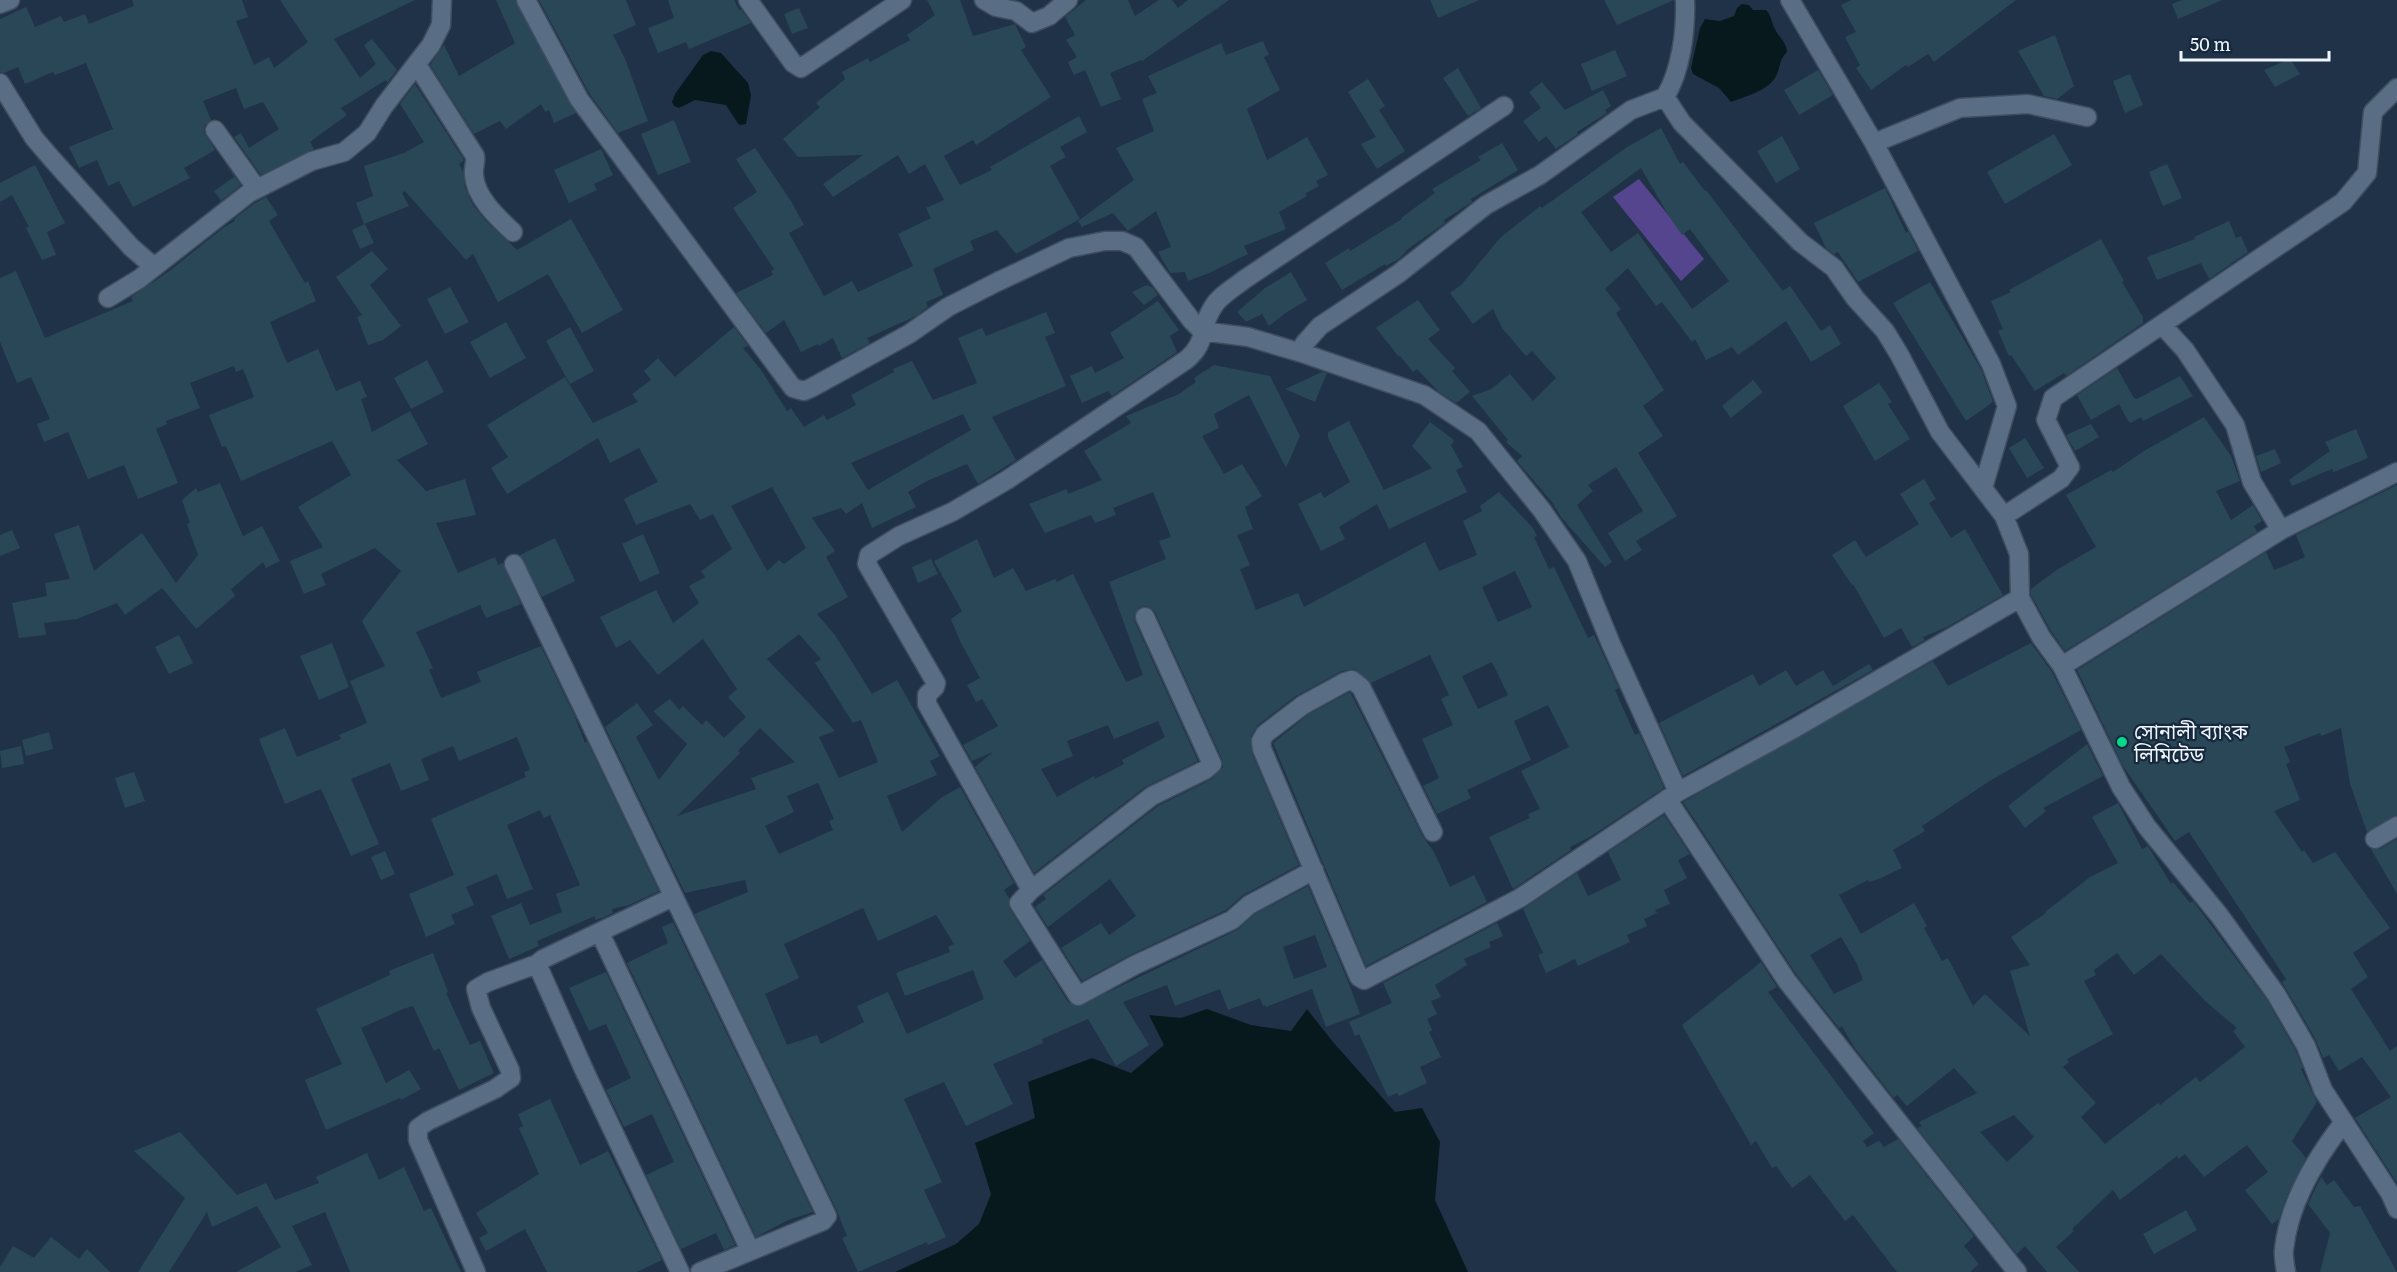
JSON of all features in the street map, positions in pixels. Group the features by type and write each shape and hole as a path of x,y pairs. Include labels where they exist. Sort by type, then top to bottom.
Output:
{"street":[{"path":"0,4 10,0"},
{"path":"108,298 154,267 257,189 312,161 344,152 367,133 384,106 431,45 441,25 442,0"},
{"path":"526,0 579,99 793,388 804,392 909,334 948,307 1069,248 1105,241 1122,241 1136,248 1202,331 1248,337 1424,395 1478,431 1541,509 1577,561 1672,796 1787,981 2017,1272"},
{"path":"748,0 793,63 801,68 902,0"},
{"path":"984,0 996,7 1016,11 1032,23 1049,16 1068,0"},
{"path":"1305,354 1304,344 1320,326 1398,274 1486,205 1540,175 1631,110 1665,98 1673,85 1677,66 1686,19 1685,0"},
{"path":"1790,0 1874,143 1991,364 2007,406 1983,488"},
{"path":"417,65 475,156 473,173 476,185 492,212 513,232"},
{"path":"0,83 34,138 131,247 154,267"},
{"path":"2004,516 2061,479 2070,466 2046,420 2054,398 2343,202 2367,173 2373,112 2397,88"},
{"path":"1665,98 1682,123 1800,242 1833,268 1855,298 1885,331 1940,432 2004,516 2019,554 2020,598 2041,637 2062,666 2121,787 2147,827 2219,915 2276,994 2306,1046 2323,1090 2390,1193 2397,1209"},
{"path":"1874,143 1960,108 2028,104 2087,117"},
{"path":"1031,890 927,704 927,694 936,683 867,564 869,555 899,536 952,512 1007,480 1196,352 1202,344 1202,331 1213,305 1245,279 1504,106"},
{"path":"215,130 257,189"},
{"path":"2162,325 2185,350 2235,425 2252,482 2281,530"},
{"path":"2062,666 2281,530 2397,472"},
{"path":"514,564 827,1216 823,1221 700,1272"},
{"path":"1433,832 1361,687 1352,680 1303,705 1265,734 1261,741 1262,749 1354,968 1359,977 1364,980 1520,898 1672,796 2020,598"},
{"path":"1145,617 1212,764 1205,770 1152,796 1031,890 1019,903 1080,996 1135,965 1232,920 1249,905 1314,870"},
{"path":"2374,838 2397,826"},
{"path":"476,1272 418,1140 418,1128 428,1120 495,1089 512,1078 481,1008 476,989 488,982 537,964 543,959 673,897"},
{"path":"600,933 750,1250"},
{"path":"537,964 585,1072 680,1272"},
{"path":"2286,1272 2284,1249 2296,1204 2324,1149 2343,1122"}],"shaded area":[{"path":"1742,4 1749,5 1753,10 1766,10 1787,52 1782,58 1775,78 1767,87 1731,102 1719,88 1693,74 1691,68 1700,28 1705,19 1720,21 1734,16 1737,8"},
{"path":"711,51 721,53 748,83 751,95 746,124 739,125 726,105 695,100 679,108 672,102 675,94 703,55"},
{"path":"1639,179 1704,259 1681,281 1613,197"},
{"path":"1207,1009 1251,1025 1291,1031 1307,1009 1395,1112 1422,1108 1440,1142 1435,1200 1468,1272 895,1272 956,1244 979,1224 991,1194 975,1143 1035,1118 1028,1082 1092,1058 1131,1073 1164,1045 1149,1015 1181,1018"}],"building":[{"path":"132,0 242,0 248,17 236,21 254,65 269,57 274,68 308,42 280,0 415,0 334,39 360,78 376,64 364,45 372,39 397,70 387,83 386,80 341,108 347,115 310,142 314,149 261,175 234,137 241,133 249,148 279,129 263,102 244,109 236,88 203,101 211,120 205,125 204,132 215,150 184,168 190,178 133,207 119,181 108,186 97,160 79,168 69,147 113,129 86,63 55,75 53,72 25,84 18,67 4,73 0,72 0,19 26,7 35,27 61,16 64,22 85,14 89,24 134,6"},
{"path":"496,0 515,0 576,113 554,123 549,110 545,112 541,104 506,129 500,121 474,134 430,65 444,45 459,76 515,43"},
{"path":"539,0 626,0 636,25 613,35 625,59 648,121 618,133 589,93"},
{"path":"668,0 734,0 739,10 741,9 751,23 689,49 686,42 658,53 648,28 674,18"},
{"path":"927,0 960,0 973,36 1015,24 1026,47 1021,50 1051,97 976,145 973,140 944,156 960,185 992,170 990,167 1079,116 1087,132 1060,147 1066,157 1050,166 1080,219 1016,254 997,230 970,241 974,250 933,269 943,295 926,302 928,307 916,316 867,338 870,343 842,358 833,338 801,352 784,320 766,333 736,293 773,275 771,271 774,269 733,208 757,192 736,159 755,148 791,201 804,225 789,233 824,296 852,281 858,292 913,266 898,234 931,218 926,208 944,200 925,164 909,174 898,155 833,197 823,184 863,155 798,157 783,139 820,107 816,103 845,79 842,72 868,58 870,62 910,40 907,35 935,15"},
{"path":"1086,0 1128,0 1135,16 1159,0 1172,0 1178,8 1188,0 1229,0 1142,61 1110,73 1121,99 1101,107 1085,70 1074,75 1068,62 1077,57 1066,40 1075,35 1065,17"},
{"path":"1430,0 1479,0 1438,18"},
{"path":"1604,0 1674,0 1617,25"},
{"path":"1851,0 2016,0 1934,62 1928,54 1908,67 1906,65 1871,90 1856,68 1860,65 1845,37 1856,32 1841,5"},
{"path":"2182,0 2222,0 2178,19 2172,4"},
{"path":"799,8 808,28 792,34 784,14"},
{"path":"2055,35 2074,86 2057,99 2044,96 2018,51"},
{"path":"1263,41 1269,55 1264,57 1280,90 1247,109 1267,160 1307,137 1328,175 1316,181 1319,186 1306,193 1307,196 1279,212 1286,229 1244,246 1248,254 1188,281 1185,272 1170,273 1158,252 1171,247 1156,211 1128,231 1113,213 1082,227 1078,221 1134,180 1116,148 1154,131 1142,99 1157,93 1148,76 1221,43 1226,55"},
{"path":"1615,50 1627,76 1592,91 1581,64"},
{"path":"2290,59 2300,74 2275,87 2264,70"},
{"path":"1458,68 1481,108 1468,116 1443,78"},
{"path":"1818,70 1833,95 1799,115 1784,90"},
{"path":"2130,74 2143,105 2125,113 2113,81"},
{"path":"1368,79 1385,106 1379,110 1405,151 1377,169 1361,144 1376,137 1348,92"},
{"path":"1542,82 1565,110 1603,90 1611,106 1605,110 1607,113 1556,149 1546,136 1539,142 1523,121 1541,108 1529,92"},
{"path":"415,84 464,160 459,164 463,172 465,187 473,205 486,221 517,250 571,219 623,310 582,333 548,274 498,302 473,254 466,260 405,191 402,193 409,206 364,224 356,203 373,196 364,166 404,153 424,142 400,104"},
{"path":"674,120 691,162 658,175 641,134"},
{"path":"1661,128 1680,164 1683,162 1706,190 1783,291 1790,286 1821,331 1830,325 1841,344 1811,362 1786,321 1738,355 1732,347 1706,360 1695,339 1692,342 1662,302 1656,306 1628,268 1605,289 1621,309 1616,313 1664,390 1643,406 1663,436 1638,453 1677,516 1636,541 1642,550 1625,561 1608,533 1643,511 1616,467 1588,485 1593,491 1577,505 1612,562 1605,567 1561,517 1552,502 1517,461 1522,456 1506,442 1508,440 1472,396 1491,389 1510,374 1533,401 1556,378 1532,351 1526,356 1502,328 1493,309 1473,324 1450,293 1461,285 1500,238 1540,206 1542,208 1627,147","holes":["1641,168 1682,235 1690,229 1729,281 1692,309 1638,233 1611,252 1581,212"]},
{"path":"2054,134 2072,165 2005,204 1987,172"},
{"path":"1782,136 1800,169 1776,183 1757,151"},
{"path":"1502,143 1518,170 1471,199 1472,202 1444,220 1445,223 1408,249 1400,258 1386,266 1385,264 1342,290 1325,263 1349,248 1350,251 1402,219 1435,193 1432,189 1481,160 1478,157"},
{"path":"601,149 613,175 594,184 597,190 569,203 554,170"},
{"path":"223,161 241,185 221,201 214,191 234,177"},
{"path":"2167,164 2182,198 2163,206 2149,172"},
{"path":"35,165 65,223 47,232 56,255 42,260 26,228 29,227 12,195 0,202 0,183"},
{"path":"1885,188 1906,233 1908,231 1918,251 1858,282 1838,252 1834,254 1826,248 1814,223"},
{"path":"266,197 278,215 269,221 305,283 308,281 316,301 270,322 287,363 318,349 336,391 360,381 367,397 361,399 372,432 410,411 428,444 397,460 426,491 465,479 476,515 436,523 458,573 495,557 498,565 503,563 521,604 486,618 480,605 416,632 433,668 429,670 441,698 481,682 477,672 541,646 585,743 587,741 659,891 629,905 612,909 613,913 602,918 595,920 595,916 537,941 539,946 509,959 491,916 521,903 530,925 562,912 556,894 580,885 550,815 544,818 540,810 507,825 533,889 507,899 497,874 466,887 474,905 451,915 455,924 426,937 409,894 454,875 431,819 526,777 524,772 530,770 517,737 459,761 453,746 421,759 429,780 401,791 390,763 351,779 379,844 351,856 321,789 285,804 259,739 285,728 297,757 341,739 339,735 367,723 350,681 385,666 362,621 401,571 375,548 321,574 326,585 304,594 290,561 323,547 298,507 351,475 332,441 241,481 226,446 222,447 209,415 254,397 243,369 236,372 234,366 190,383 200,408 166,421 167,424 156,429 178,483 138,499 124,465 88,479 68,432 44,442 37,424 50,419 31,377 17,383 0,342 0,278 16,271 45,338 133,301 131,297 168,272 235,221 234,219"},
{"path":"2229,221 2236,238 2241,236 2248,252 2209,279 2201,263 2157,280 2147,257 2195,239 2194,237"},
{"path":"365,224 374,243 360,249 352,230"},
{"path":"2101,239 2124,281 2122,282 2143,317 2143,323 2066,376 2064,373 2035,391 2011,355 2009,356 1998,331 2003,329 1991,301 2011,292 2009,290"},
{"path":"372,251 388,269 370,285 401,326 383,340 368,345 357,317 362,315 336,277"},
{"path":"1291,272 1307,300 1269,326 1262,314 1246,322 1237,312 1265,288"},
{"path":"1930,282 1981,369 1993,402 1966,421 1893,303"},
{"path":"1147,285 1153,288 1158,295 1144,305 1132,292"},
{"path":"450,287 469,322 445,334 427,299"},
{"path":"1418,300 1440,330 1428,339 1455,368 1452,371 1470,392 1456,403 1439,392 1417,369 1413,372 1376,328"},
{"path":"1158,301 1179,330 1170,336 1177,352 1112,396 1108,391 1082,403 1070,376 1092,366 1095,373 1124,358 1110,333"},
{"path":"1046,312 1055,333 1045,337 1066,386 992,417 1016,460 978,484 967,464 927,481 908,492 916,507 872,528 862,503 846,514 841,508 812,518 835,551 826,557 848,597 817,614 835,635 872,694 897,680 940,756 930,761 937,775 887,796 902,832 941,798 960,787 1014,883 1004,890 1009,898 1010,909 1030,941 1003,961 1015,978 1042,960 1068,1002 1077,1007 1237,930 1255,914 1308,886 1360,1014 1326,1027 1312,989 1266,1007 1263,1006 1260,998 1228,1010 1220,989 1175,1006 1167,985 1123,1002 1149,1045 1116,1066 1088,1019 1042,1039 1043,1043 993,1064 1013,1104 966,1126 944,1082 904,1099 942,1182 924,1190 946,1237 928,1245 927,1242 858,1272 842,1238 847,1236 837,1211 694,914 748,892 745,880 685,893 605,727 637,703 653,725 636,737 659,780 687,744 653,711 670,699 679,710 683,706 702,725 706,720 724,738 746,717 728,697 737,689 703,639 658,675 630,640 616,648 600,617 656,590 673,623 699,603 689,586 705,577 701,571 732,549 713,514 700,520 690,504 636,525 624,499 658,482 639,448 610,463 598,438 507,494 491,468 508,457 487,425 565,377 593,423 638,402 632,394 651,380 644,371 658,358 675,377 734,327 748,346 743,348 761,370 787,411 791,408 804,427 824,415 827,420 856,405 851,395 894,372 893,369 912,361 933,400 977,383 958,338 982,328 986,336","holes":["963,414 971,430 868,490 851,463","772,487 806,548 784,564 779,560 767,571 731,506","799,634 821,659 815,663 853,723 861,720 878,762 839,778 819,737 835,731 767,659","760,728 795,762 751,778 756,789 677,816 740,753 738,751","818,783 834,819 829,821 833,830 779,854 765,826 794,812 787,796","863,908 878,941 936,915 954,944 948,947 950,952 896,973 905,996 973,970 984,999 907,1034 888,992 857,1006 864,1022 821,1044 817,1035 787,1045 765,994 799,978 784,944","1315,935 1327,967 1294,979 1283,947"]},
{"path":"506,322 526,358 490,378 470,342"},
{"path":"570,327 594,371 570,384 546,341"},
{"path":"427,360 444,392 411,409 394,378"},
{"path":"1214,365 1270,376 1300,436 1286,468 1249,395 1214,414 1219,428 1202,436 1224,474 1242,464 1262,496 1245,507 1253,529 1237,535 1250,565 1240,569 1256,610 1298,593 1304,607 1425,542 1439,571 1477,555 1463,521 1482,511 1480,506 1499,492 1533,528 1537,536 1534,537 1549,569 1554,567 1588,638 1594,635 1619,688 1615,690 1635,735 1639,733 1664,788 1590,837 1570,847 1571,850 1513,889 1489,837 1530,818 1528,814 1540,809 1521,771 1569,747 1548,705 1514,721 1531,760 1467,790 1471,798 1437,814 1423,786 1439,778 1422,739 1453,725 1441,699 1449,695 1430,655 1371,683 1355,669 1342,671 1296,696 1258,725 1251,736 1252,753 1299,865 1243,895 1226,910 1130,955 1082,981 1061,948 1101,923 1109,935 1136,916 1110,879 1048,927 1035,907 1046,899 1043,895 1158,806 1212,779 1223,767 1222,759 1155,612 1147,606 1140,607 1134,615 1135,622 1198,761 1145,787 1034,873 975,767 993,752 972,761 963,745 998,726 982,699 976,702 967,685 980,678 951,619 962,611 934,561 977,539 994,578 1013,568 1026,591 1055,579 1057,582 1073,574 1126,682 1143,675 1109,582 1166,559 1159,541 1171,537 1153,492 1113,508 1116,515 1095,523 1091,515 1045,533 1029,504 1067,489 1068,494 1102,480 1084,451 1131,423 1126,416 1179,394 1196,382 1194,378","holes":["1515,571 1532,607 1498,622 1482,587","1492,662 1508,695 1478,709 1462,676","1158,721 1165,737 1122,760 1124,764 1095,779 1094,776 1057,797 1041,769 1073,756 1067,741 1108,725 1114,739"]},
{"path":"2117,368 2134,398 2137,399 2180,376 2193,396 2143,421 2141,417 2131,423 2128,421 2119,404 2091,420 2077,395"},
{"path":"1322,372 1327,373 1315,402 1285,389"},
{"path":"1753,380 1763,392 1731,418 1722,406"},
{"path":"1879,383 1892,402 1888,404 1910,439 1875,461 1843,406"},
{"path":"2204,417 2231,456 2240,481 2216,491 2231,520 2253,505 2262,521 2254,526 2257,532 2065,651 2031,595 2031,589 2058,569 2096,547 2066,495 2111,470 2113,472 2144,451"},
{"path":"1349,421 1384,490 1432,468 1412,446 1430,422 1454,440 1451,445 1463,467 1456,470 1467,492 1389,529 1377,504 1339,527 1345,539 1321,551 1298,504 1321,492 1324,498 1350,482 1328,438 1328,432"},
{"path":"2091,424 2099,437 2075,451 2066,435"},
{"path":"2356,429 2368,458 2334,472 2332,469 2292,486 2289,480 2330,451 2325,442"},
{"path":"2025,438 2044,468 2027,478 2009,448"},
{"path":"2275,449 2281,463 2261,472 2256,456"},
{"path":"1924,479 1936,499 1929,503 1951,538 1965,529 2003,595 1947,627 1923,637 1925,640 1912,647 1901,628 1884,638 1853,584 1832,555 1855,540 1866,557 1919,524 1900,494"},
{"path":"220,483 243,536 262,526 280,561 266,568 263,562 231,589 235,596 196,629 162,588 125,615 117,603 77,619 44,623 46,635 19,638 12,603 47,596 45,583 70,579 54,534 79,525 94,571 142,533 176,583 198,555 187,524 190,523 182,500 196,488 198,492"},
{"path":"2397,485 2397,815 2367,832 2350,784 2341,728 2321,736 2320,733 2284,747 2290,762 2286,764 2300,800 2274,811 2302,852 2304,850 2313,863 2335,852 2390,928 2353,953 2368,977 2351,989 2390,1051 2397,1046 2397,1183 2355,1118 2391,1097 2362,1057 2339,1071 2329,1055 2323,1058 2316,1040 2282,982 2286,979 2189,832 2175,841 2123,766 2077,670 2266,552 2274,570 2305,557 2296,535"},
{"path":"12,530 20,548 0,556 0,535"},
{"path":"643,534 660,573 640,582 622,544"},
{"path":"555,538 575,581 542,597 520,555"},
{"path":"931,559 938,574 918,583 912,567"},
{"path":"179,635 193,663 169,674 155,647"},
{"path":"332,643 349,687 319,700 300,656"},
{"path":"2031,643 2052,672 2081,730 1991,780 1922,826 1925,831 1893,850 1902,868 1881,878 1869,882 1868,880 1839,895 1861,934 1914,903 1927,926 1924,928 1942,961 1948,958 1973,1006 1985,994 2030,1036 2010,971 2030,965 2011,937 2046,913 2090,877 2118,863 2092,817 2118,803 2142,849 2148,846 2171,884 2173,882 2190,903 2193,901 2267,1000 2296,1051 2303,1068 2301,1069 2317,1102 2292,1141 2306,1158 2288,1193 2279,1219 2272,1224 2245,1190 2268,1172 2247,1145 2204,1177 2185,1154 2179,1159 2177,1156 2120,1200 2113,1190 2056,1247 2079,1272 2047,1272 2025,1246 2017,1254 1917,1128 1922,1126 1919,1122 1977,1093 1954,1068 1907,1106 1897,1095 1894,1098 1854,1047 1842,1026 1839,1028 1796,974 1683,802 1933,661 1948,686","holes":["1841,937 1857,964 1863,980 1834,994 1810,955","2117,953 2134,975 2161,954 2205,1001 2237,1028 2233,1031 2245,1047 2200,1082 2196,1077 2160,1105 2158,1103 2105,1144 2081,1117 2096,1103 2063,1067 2069,1062 2067,1059 2113,1034 2084,981 2096,975 2094,970","2014,1115 2034,1137 2007,1162 1980,1132"]},
{"path":"1869,664 1873,670 1683,776 1659,723 1753,674 1759,686 1786,670 1796,686 1823,670 1833,686"},
{"path":"1350,692 1450,887 1474,875 1487,902 1366,966 1273,743 1309,714"},
{"path":"49,732 53,749 26,756 22,740"},
{"path":"2087,744 2103,776 2043,808 2046,811 2025,828 2008,806"},
{"path":"21,746 24,764 2,768 0,751"},
{"path":"134,772 145,801 125,808 115,778"},
{"path":"1664,815 1690,854 1678,860 1687,878 1664,890 1670,904 1655,910 1657,913 1644,919 1647,926 1627,935 1630,942 1578,966 1575,959 1546,973 1538,955 1543,953 1523,909 1577,873 1588,896 1621,880 1608,852"},
{"path":"2397,839 2397,894 2371,849 2380,849"},
{"path":"385,851 395,874 381,880 371,857"},
{"path":"673,922 813,1212 788,1220 756,1237 627,963 668,943 662,927"},
{"path":"1497,923 1503,936 1489,942 1491,947 1464,959 1467,965 1435,985 1441,997 1431,1001 1437,1014 1427,1019 1432,1030 1429,1032 1441,1057 1420,1067 1427,1083 1399,1096 1397,1093 1388,1097 1359,1034 1355,1036 1349,1022 1392,1003 1383,983"},
{"path":"433,953 448,992 446,993 470,1045 480,1041 494,1073 459,1090 439,1048 434,1051 413,1006 403,1009 361,1028 386,1083 409,1070 421,1089 401,1100 400,1098 326,1130 305,1080 342,1064 316,1009 390,975 389,971"},
{"path":"1761,962 1777,987 1768,992 1874,1133 1863,1141 1867,1147 1879,1141 1884,1147 1898,1139 1974,1236 1964,1246 1979,1264 1970,1272 1897,1272 1853,1215 1845,1221 1810,1175 1792,1188 1776,1166 1772,1168 1756,1141 1751,1145 1682,1025"},
{"path":"606,972 735,1245 724,1250 716,1233 681,1249 646,1175 674,1162 652,1114 624,1127 606,1090 631,1078 606,1024 589,1031 569,988"},
{"path":"550,1099 580,1165 608,1151 662,1260 637,1272 547,1272 525,1229 486,1251 479,1238 488,1233 476,1213 539,1174 519,1128 523,1126 518,1114"},
{"path":"180,1132 237,1195 266,1183 275,1200 319,1183 316,1177 367,1153 379,1180 404,1167 424,1211 431,1208 461,1272 350,1272 325,1212 292,1226 312,1265 295,1272 236,1272 281,1247 257,1206 212,1227 207,1212 169,1272 138,1272 185,1198 134,1151"},
{"path":"2321,1177 2327,1185 2334,1180 2354,1207 2360,1206 2397,1272 2320,1272 2330,1233 2308,1204"},
{"path":"2186,1210 2197,1230 2154,1254 2143,1234"},
{"path":"51,1237 79,1259 87,1249 110,1272 0,1272 0,1267 13,1246 34,1258"}],"place":[{"name":"সোনালী ব্যাংক লিমিটেড","path":"2122,742"}]}
